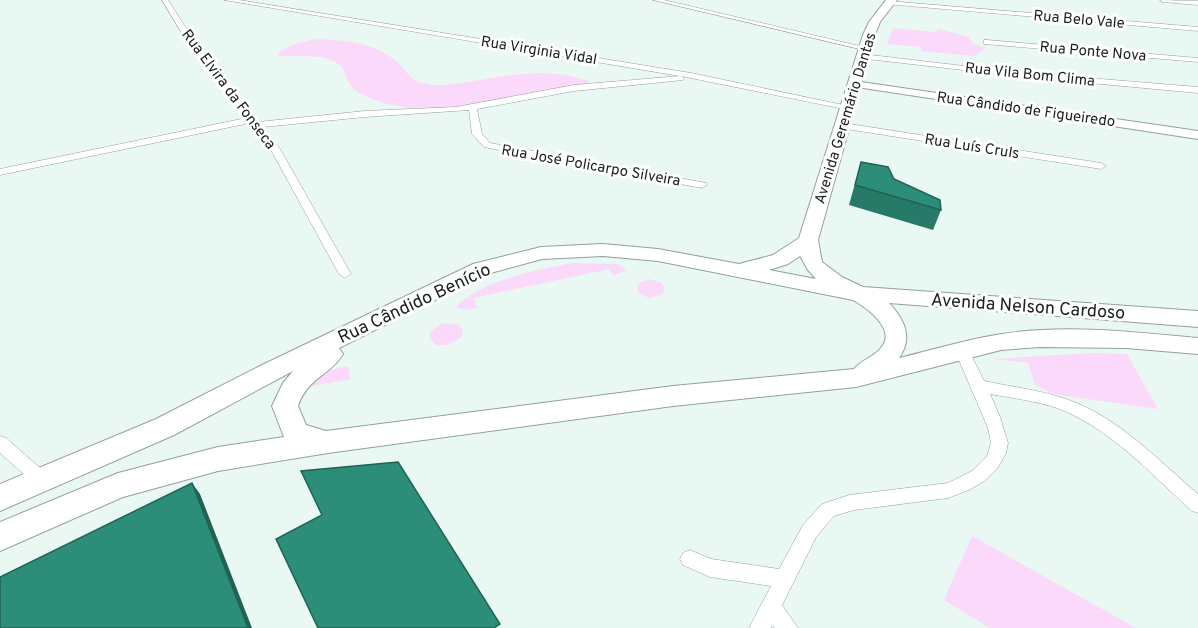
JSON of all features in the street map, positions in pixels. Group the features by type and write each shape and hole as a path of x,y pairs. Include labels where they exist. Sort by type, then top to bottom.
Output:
{"main road":[{"name":"Avenida Geremário Dantas","path":"808,240 849,107 863,52 875,22 890,2"},
{"path":"718,266 741,267 773,264 789,257 808,240"},
{"path":"0,537 118,486 197,464 328,442 673,396 856,378 890,355 897,344 897,334 892,321 858,294 816,268 810,258 808,240"},
{"name":"Rua Cândido Benício","path":"0,498 165,427 255,379 480,269 541,253 603,250 658,255 858,294"},
{"name":"Avenida Nelson Cardoso","path":"858,294 1198,319"},
{"path":"328,442 308,439 295,432 285,406 287,396 308,371 400,308"},
{"name":"Avenida Nelson Cardoso","path":"856,378 1001,342 1040,339 1126,340 1198,346"}],"street":[{"name":"Rua Elvira da Fonseca","path":"165,0 193,45 275,149 345,274"},
{"name":"Rua Virginia Vidal","path":"227,0 253,2 691,75 849,107"},
{"name":"Rua Vila Bom Clima","path":"656,0 863,52 1198,90"},
{"path":"1163,0 1198,3"},
{"name":"Rua Belo Vale","path":"890,2 1198,29"},
{"name":"Rua Ponte Nova","path":"987,42 1198,60"},
{"path":"0,172 253,122 473,108 574,88 691,75"},
{"name":"Rua Cândido de Figueiredo","path":"854,84 1198,135"},
{"path":"1133,84 1198,98"},
{"name":"Rua José Policarpo Silveira","path":"473,108 476,135 478,140 487,145 702,185"},
{"name":"Rua Luís Cruls","path":"843,126 1101,166"},
{"path":"759,628 772,608 814,523 826,511 851,503 941,494 964,485 986,469 997,456 1000,442 992,415 962,351"},
{"path":"978,386 1063,404 1087,415 1108,429 1198,505"},
{"path":"0,443 42,480"},
{"path":"690,559 710,568 786,579"},
{"path":"772,608 788,628"}],"shaded area":[{"path":"893,28 936,32 938,29 969,37 973,44 986,47 974,56 921,51 921,47 887,44"},
{"path":"317,39 346,41 375,48 396,61 413,79 430,84 451,84 534,73 561,75 588,81 587,84 482,105 427,109 402,107 378,101 357,92 347,79 342,67 334,61 318,57 278,56 279,52 297,43"},
{"path":"573,263 617,264 627,270 613,276 609,269 474,298 477,308 467,310 456,307 480,290 495,283 511,277"},
{"path":"649,279 662,283 665,290 662,295 649,298 638,293 637,284"},
{"path":"442,323 458,324 463,330 461,338 447,345 436,345 430,339 430,332"},
{"path":"1090,353 1127,354 1158,409 1052,394 1035,384 1028,363 993,359"},
{"path":"348,366 350,379 308,387 326,371"},
{"path":"972,536 1136,628 990,628 944,600"}],"building":[{"path":"861,162 888,167 894,179 940,200 941,210 855,185"},
{"path":"398,462 500,624 494,628 318,628 276,539 322,515 301,471"},
{"path":"192,483 248,628 0,628 0,577"}]}
